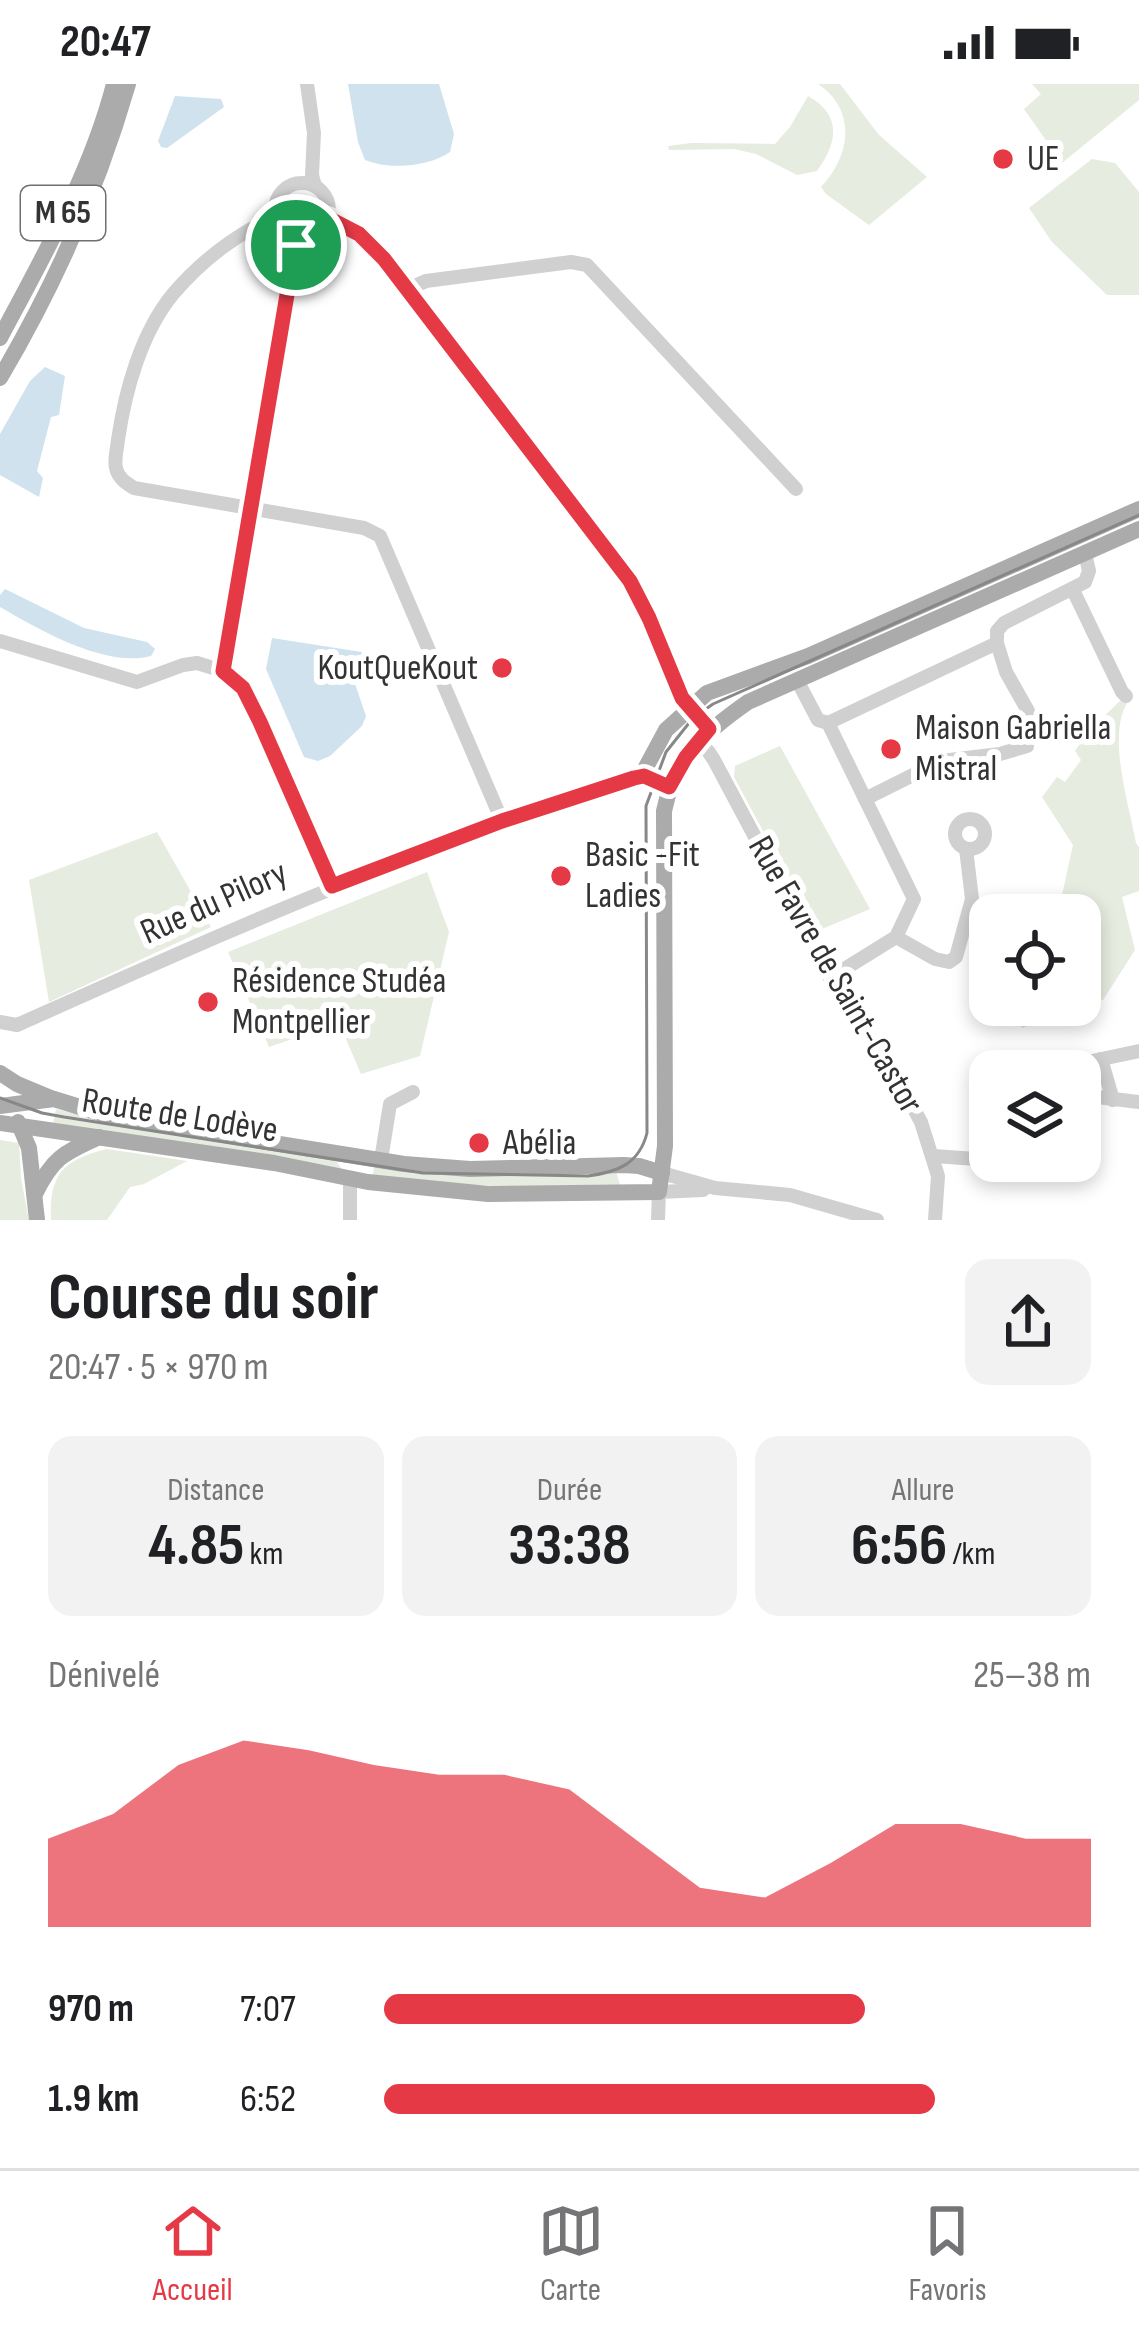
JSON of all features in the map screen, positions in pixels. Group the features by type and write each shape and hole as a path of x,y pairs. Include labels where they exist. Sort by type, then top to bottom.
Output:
{"main road":[{"name":"M 65","path":"0,338 52,239 106,116 115,84"},
{"name":"M 65","path":"0,378 74,238 110,148 128,84"},
{"path":"669,787 644,776 649,759 666,730 709,692 808,656 1139,509"},
{"path":"660,1183 665,1146 664,811 669,787 697,744 709,729 748,702 1139,529"},
{"path":"689,707 709,729"},
{"path":"0,1073 54,1099"},
{"name":"Route de Lodève","path":"1,1109 54,1099 112,1117 337,1154 470,1169 639,1166 660,1183"},
{"path":"1,1109 21,1126 29,1148 37,1220"},
{"name":"Route de Lodève","path":"21,1126 350,1178 488,1194 660,1183"},
{"path":"35,1194 60,1156 100,1136"},
{"path":"337,1154 350,1178"}],"street":[{"path":"307,84 315,186 328,202 328,218 313,235 297,236 284,229 276,216 279,196 298,183 315,186"},
{"path":"298,183 312,156"},
{"path":"276,216 250,226 217,250 171,296 140,351 130,382 116,460 119,476 134,488 364,528 380,536 502,821"},
{"path":"328,218 369,242 630,581 689,707"},
{"path":"223,671 297,236"},
{"path":"408,289 426,281 571,262 587,265 796,489"},
{"path":"865,799 941,761 1027,746 1028,711 1006,672 997,631 1004,622 1085,582 1089,571 1085,553"},
{"path":"1073,590 1126,696"},
{"path":"0,641 137,682 183,665 223,671 243,688 332,886"},
{"path":"797,680 818,720 828,723 997,643"},
{"path":"828,723 914,899 896,937 830,977"},
{"name":"Rue Favre de Saint-Castor","path":"697,744 714,760 830,977 921,1122 938,1176 935,1220"},
{"name":"Rue du Pilory","path":"0,1022 17,1024 332,886 502,821 644,776"},
{"path":"896,937 942,962 956,957 972,898 965,849"},
{"path":"1113,1100 1101,1059 1139,1051"},
{"path":"381,1160 391,1104 413,1093"},
{"path":"1101,1098 1139,1102"},
{"path":"934,1156 969,1158"},
{"path":"350,1178 350,1220"},
{"path":"658,1220 660,1183"},
{"name":"Route de Lodève","path":"660,1183 790,1196 877,1220"}],"shaded area":[{"path":"818,84 840,84 879,135 927,177 869,225 821,187 839,161 845,134 839,107"},
{"path":"1032,84 1139,84 1139,100 1062,163 1024,109 1041,94"},
{"path":"808,96 827,112 833,130 817,171 797,175 756,154 734,149 669,150 668,146 691,143 775,144"},
{"path":"1092,159 1115,163 1139,192 1139,295 1107,295 1052,242 1029,208"},
{"path":"1123,698 1127,703 1121,717 1119,752 1139,847 1139,891 1122,897 1135,950 1101,1000 1101,894 1062,894 1073,845 1042,797 1057,777 1065,782 1081,760 1075,751"},
{"path":"780,746 870,909 817,931 734,777 735,766"},
{"path":"157,832 211,927 49,1002 29,880"},
{"path":"427,872 449,932 420,1056 361,1074 339,1023 269,1047 228,952"},
{"path":"56,1109 334,1158 344,1172 52,1129"},
{"path":"0,1140 19,1143 29,1220 0,1220"},
{"path":"107,1149 187,1161 130,1187 107,1220 51,1220 53,1191 61,1172 79,1158"},
{"path":"375,1163 615,1168 621,1188 372,1179"}],"water":[{"path":"348,84 439,84 454,134 450,152 409,165 365,160"},
{"path":"175,96 221,99 224,107 167,148 161,147 158,141"},
{"path":"45,367 65,376 59,415 51,417 37,471 43,478 39,497 0,475 0,434 30,381"},
{"path":"5,589 84,628 147,642 155,649 151,656 133,658 73,645 0,607"},
{"path":"272,638 368,653 376,670 354,681 366,716 362,726 330,756 318,761 304,757 266,669"}],"tram line":[{"path":"0,1098 64,1117 423,1173 588,1176 618,1169 639,1152 647,1133 646,806 666,752 693,718 713,704 1139,515"}],"place":[{"name":"UE","path":"1003,159"},
{"name":"KoutQueKout","path":"502,668"},
{"name":"Maison Gabriella Mistral","path":"891,749"},
{"name":"Basic -Fit Ladies","path":"561,876"},
{"name":"Résidence Studéa Montpellier","path":"208,1002"},
{"name":"Abélia","path":"479,1143"}],"route":[{"path":"328,218 369,242 630,581 682,698 709,729 669,787 644,776 634,778 502,821 332,886 243,688 223,671 296,245 297,236 320,231 328,218"}]}
